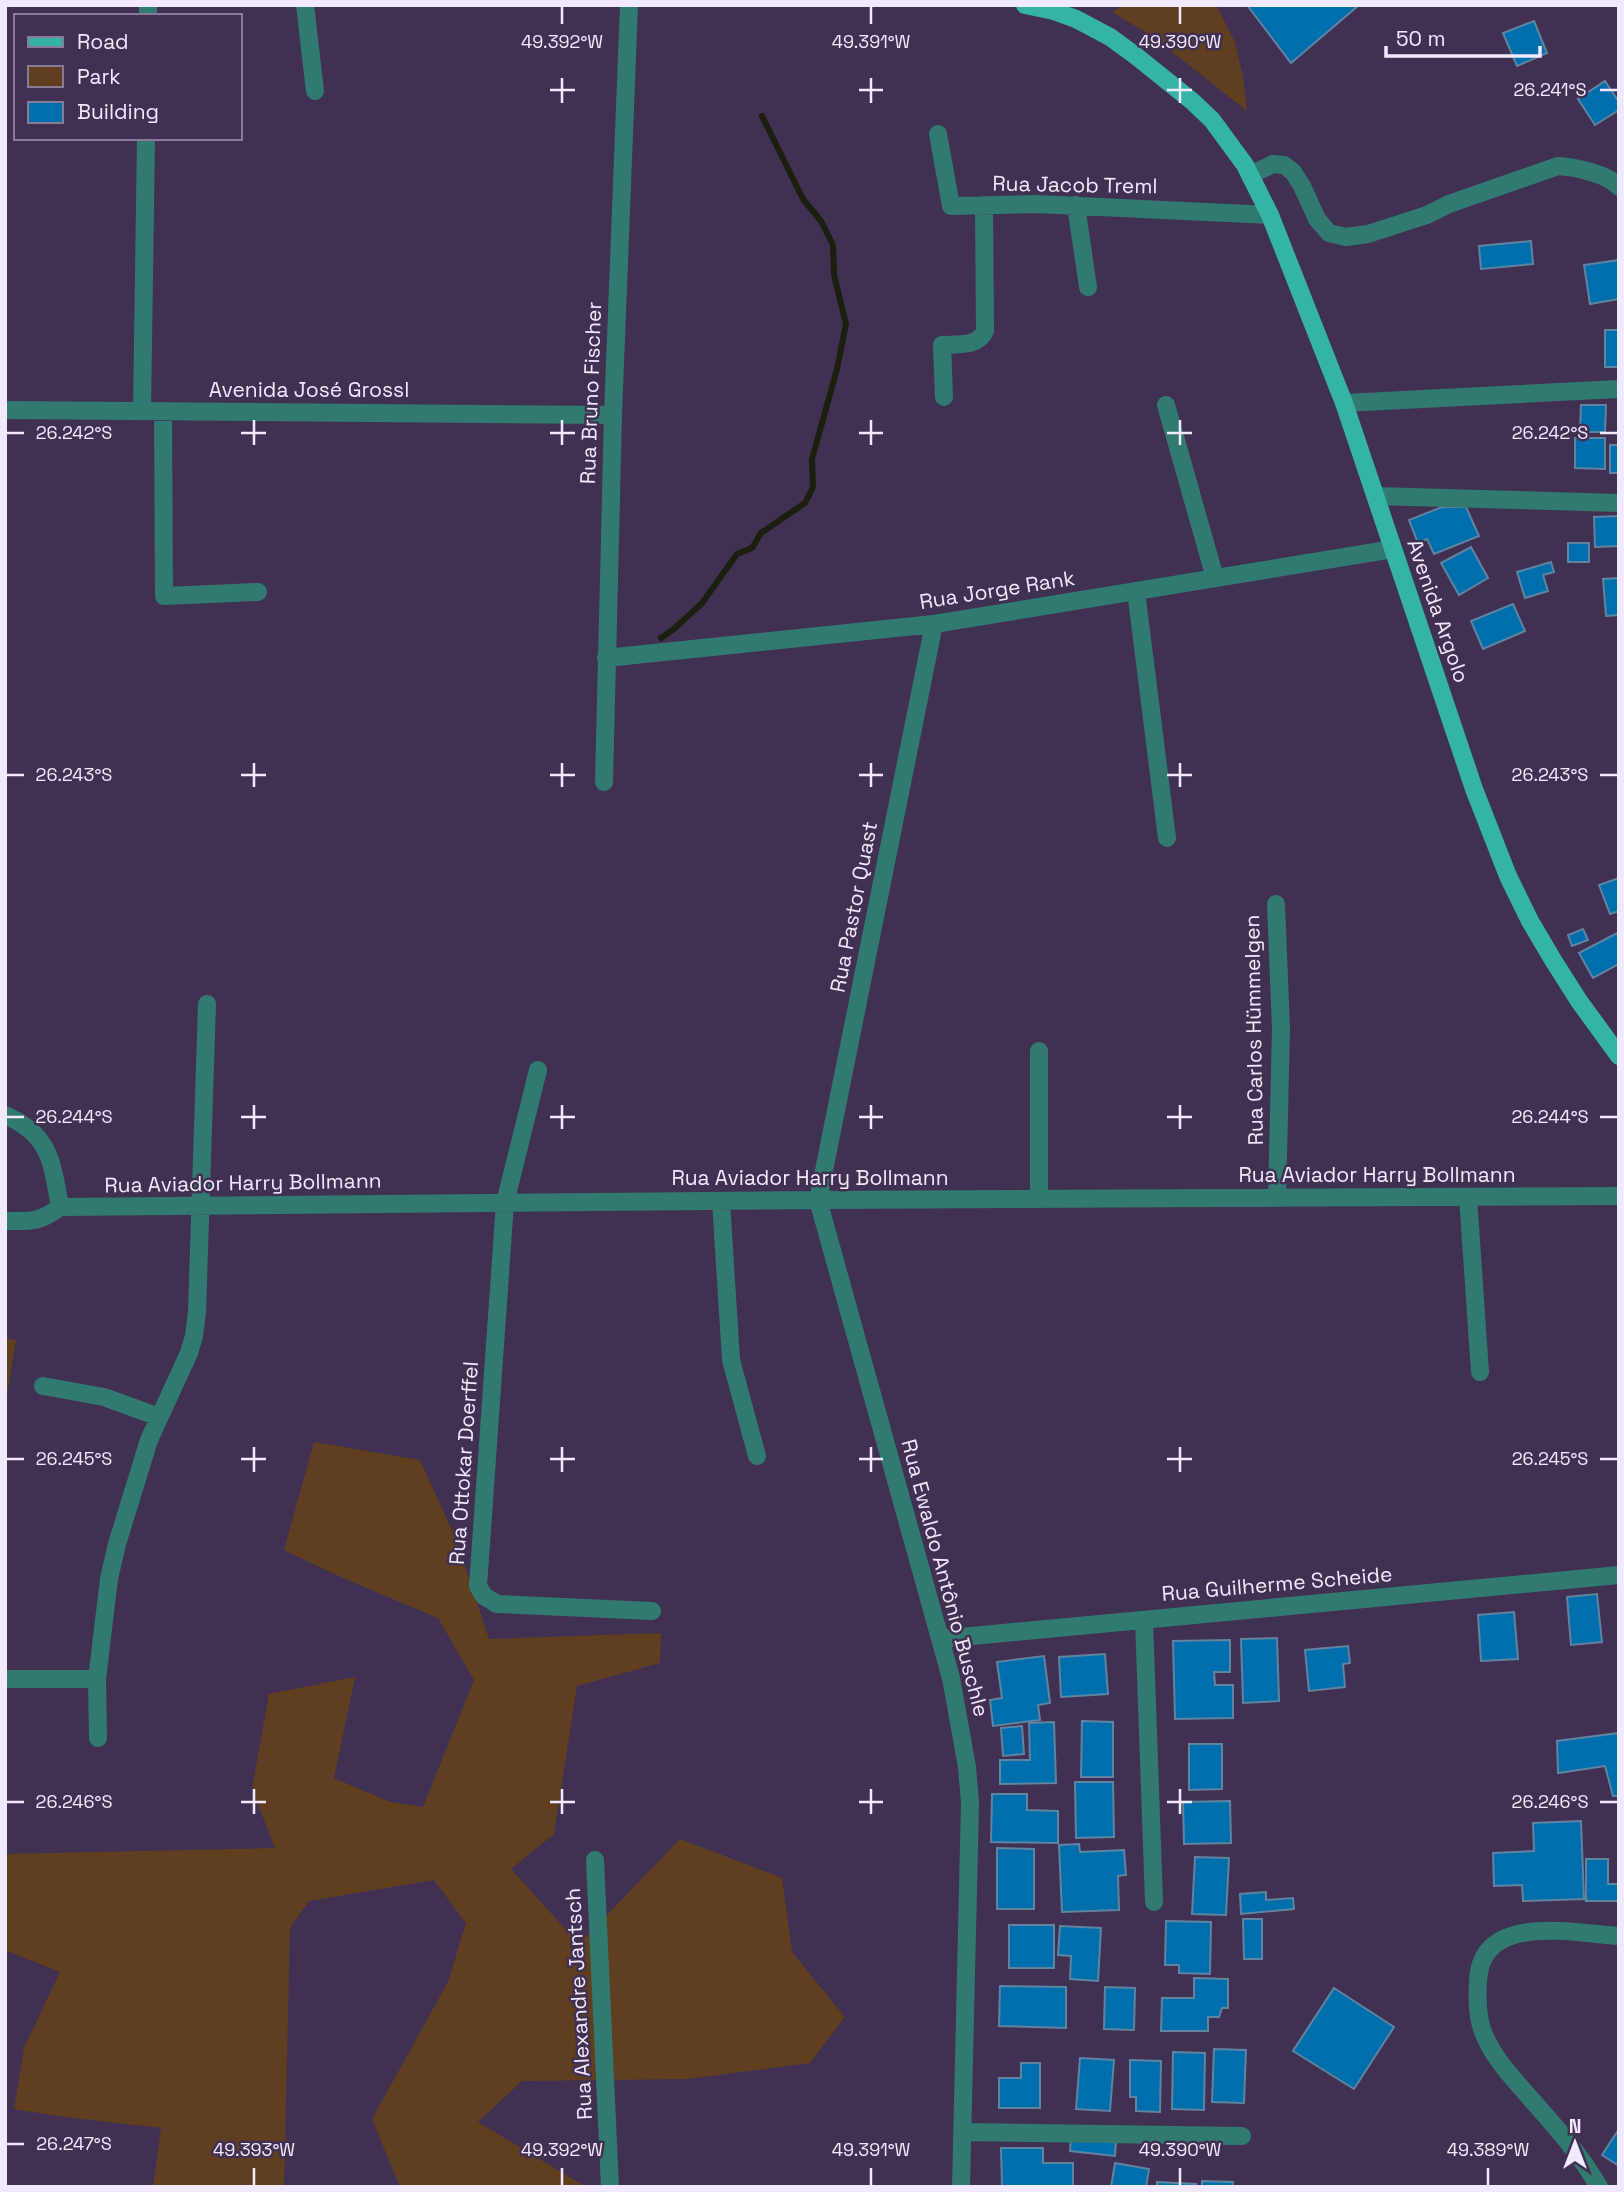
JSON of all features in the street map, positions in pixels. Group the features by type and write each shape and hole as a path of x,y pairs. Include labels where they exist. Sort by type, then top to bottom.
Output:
{"main road":[{"name":"Avenida Argolo","path":"1025,5 1076,19 1110,37 1136,56 1212,120 1248,170 1270,215 1344,403 1474,789 1508,876 1553,960 1619,1056"}],"street":[{"path":"306,5 315,91"},
{"name":"Rua Bruno Fischer","path":"604,782 612,415 629,5"},
{"name":"Rua Jacob Treml","path":"939,135 951,206 1076,205 1270,215"},
{"path":"142,411 146,140"},
{"path":"1248,170 1273,164 1284,165 1293,172 1317,219 1329,233 1346,237 1368,234 1427,215 1449,204 1558,166 1597,174 1615,182 1619,187"},
{"path":"944,397 942,345 976,341 982,338 985,331 985,205"},
{"path":"1076,205 1088,288"},
{"path":"1344,403 1619,389"},
{"path":"1166,405 1215,578"},
{"name":"Avenida José Grossl","path":"5,410 612,415"},
{"path":"163,411 164,596 258,592"},
{"path":"1376,496 1619,502"},
{"name":"Rua Jorge Rank","path":"606,659 934,624 1393,549"},
{"path":"1136,591 1167,838"},
{"name":"Rua Pastor Quast","path":"818,1200 934,624"},
{"name":"Rua Carlos Hümmelgen","path":"1276,904 1281,1029 1277,1198"},
{"path":"98,1738 97,1679 108,1589 117,1544 140,1466 194,1336 207,1004"},
{"path":"1039,1051 1039,1199"},
{"path":"505,1203 538,1070"},
{"path":"5,1115 30,1129 41,1141 53,1168 60,1208"},
{"name":"Rua Aviador Harry Bollmann","path":"5,1221 47,1218 60,1208 818,1200 1619,1196"},
{"path":"1468,1197 1480,1372"},
{"name":"Rua Ewaldo Antônio Buschle","path":"818,1200 951,1678 967,1767 970,1803 961,2187"},
{"path":"721,1201 731,1360 757,1456"},
{"name":"Rua Ottokar Doerffel","path":"505,1203 478,1586 484,1596 498,1604 652,1611"},
{"path":"43,1386 104,1397 159,1417"},
{"name":"Rua Guilherme Scheide","path":"940,1639 1619,1575"},
{"path":"1144,1620 1154,1902"},
{"path":"8,1679 97,1679"},
{"name":"Rua Alexandre Jantsch","path":"595,1860 611,2187"},
{"path":"1599,2187 1580,2157 1506,2070 1492,2049 1482,2029 1477,2002 1478,1974 1484,1955 1498,1941 1514,1933 1533,1931 1619,1936"},
{"path":"962,2132 1242,2136"}],"green space":[{"path":"1124,5 1217,7 1234,40 1243,76 1247,111 1152,36 1112,12"},
{"path":"5,1338 16,1340 5,1408"},
{"path":"314,1442 420,1460 456,1539 489,1639 661,1633 660,1663 577,1686 554,1834 511,1869 579,1944 680,1839 782,1878 792,1952 845,2017 810,2063 688,2079 522,2081 478,2122 586,2187 400,2187 372,2119 448,1982 466,1923 434,1880 309,1901 290,1928 284,2187 153,2187 161,2128 14,2109 24,2048 60,1972 5,1950 5,1854 275,1848 252,1789 269,1694 355,1677 334,1778 390,1802 423,1807 474,1680 438,1618 284,1550"}],"building":[{"path":"1247,5 1359,5 1291,63"},
{"path":"1534,21 1547,53 1517,66 1503,33"},
{"path":"1605,81 1619,102 1619,110 1595,125 1578,99"},
{"path":"1531,241 1533,264 1481,269 1479,246"},
{"path":"1619,260 1619,299 1590,304 1584,265"},
{"path":"1605,330 1619,330 1619,367 1605,367"},
{"path":"1581,405 1606,405 1605,432 1580,432"},
{"path":"1575,438 1605,438 1605,469 1575,468"},
{"path":"1610,445 1619,445 1619,473 1610,473"},
{"path":"1442,507 1466,507 1479,536 1434,554 1427,539 1418,543 1409,520"},
{"path":"1619,516 1619,546 1595,547 1594,517"},
{"path":"1568,543 1589,543 1589,562 1568,562"},
{"path":"1471,547 1488,578 1459,595 1441,563"},
{"path":"1551,562 1554,572 1543,575 1548,591 1525,598 1517,572"},
{"path":"1619,578 1619,615 1606,616 1603,579"},
{"path":"1513,604 1525,631 1483,649 1471,621"},
{"path":"1619,878 1619,911 1610,914 1599,885"},
{"path":"1583,929 1588,940 1572,946 1568,935"},
{"path":"1617,933 1619,964 1593,978 1579,953"},
{"path":"1597,1594 1602,1642 1571,1645 1567,1597"},
{"path":"1514,1612 1518,1659 1481,1661 1478,1615"},
{"path":"1277,1638 1279,1701 1243,1703 1241,1639"},
{"path":"1230,1640 1230,1672 1214,1672 1215,1685 1233,1685 1233,1718 1175,1719 1173,1641"},
{"path":"1348,1646 1350,1663 1343,1664 1345,1687 1309,1691 1305,1650"},
{"path":"1105,1654 1108,1694 1061,1697 1059,1657"},
{"path":"1044,1656 1050,1703 1038,1705 1040,1720 993,1726 990,1700 1002,1698 997,1662"},
{"path":"1082,1721 1113,1722 1113,1777 1081,1777"},
{"path":"1054,1722 1056,1783 1000,1784 1000,1760 1030,1760 1029,1723"},
{"path":"1022,1726 1024,1754 1003,1756 1001,1728"},
{"path":"1619,1733 1619,1796 1613,1796 1605,1766 1558,1773 1557,1741"},
{"path":"1189,1744 1222,1744 1222,1789 1189,1790"},
{"path":"1075,1782 1113,1782 1114,1837 1076,1838"},
{"path":"992,1794 1027,1794 1027,1810 1058,1811 1058,1843 991,1842"},
{"path":"1230,1801 1231,1843 1184,1844 1183,1802"},
{"path":"1581,1821 1584,1899 1523,1901 1522,1885 1494,1886 1493,1853 1534,1851 1533,1823"},
{"path":"1079,1844 1080,1852 1124,1850 1126,1875 1118,1876 1119,1910 1062,1912 1059,1845"},
{"path":"997,1848 1034,1849 1034,1909 997,1909"},
{"path":"1195,1857 1229,1858 1226,1915 1192,1914"},
{"path":"1586,1859 1608,1859 1608,1884 1619,1884 1619,1901 1586,1901"},
{"path":"1266,1892 1266,1900 1293,1898 1294,1909 1241,1914 1240,1894"},
{"path":"1243,1919 1262,1919 1262,1959 1244,1959"},
{"path":"1166,1921 1211,1922 1210,1974 1179,1973 1179,1965 1165,1965"},
{"path":"1009,1925 1054,1925 1054,1968 1009,1968"},
{"path":"1060,1926 1101,1928 1098,1981 1070,1979 1071,1956 1058,1955"},
{"path":"1194,1978 1228,1979 1228,2008 1222,2008 1219,2017 1208,2017 1208,2031 1161,2031 1162,1998 1194,1998"},
{"path":"1000,1986 1066,1987 1066,2028 999,2026"},
{"path":"1105,1987 1135,1988 1134,2030 1104,2029"},
{"path":"1334,1988 1394,2027 1354,2089 1293,2051"},
{"path":"1214,2049 1246,2050 1244,2103 1212,2102"},
{"path":"1173,2052 1205,2053 1204,2110 1172,2109"},
{"path":"1080,2058 1114,2060 1110,2111 1076,2109"},
{"path":"1130,2060 1161,2061 1160,2112 1136,2111 1136,2097 1130,2097"},
{"path":"1021,2063 1040,2063 1040,2108 999,2108 999,2078 1021,2078"},
{"path":"1619,2129 1619,2166 1602,2155"},
{"path":"1071,2137 1116,2141 1115,2156 1070,2151"},
{"path":"1001,2148 1043,2148 1043,2163 1073,2163 1073,2187 1002,2187"},
{"path":"1115,2163 1149,2169 1146,2187 1111,2187"},
{"path":"1202,2181 1233,2182 1232,2187 1202,2187"},
{"path":"1157,2182 1196,2184 1196,2187 1157,2187"}],"waterway":[{"path":"661,638 702,603 737,554 752,548 761,533 805,503 813,487 812,459 837,369 846,324 834,275 833,245 821,221 803,199 762,116"}]}
